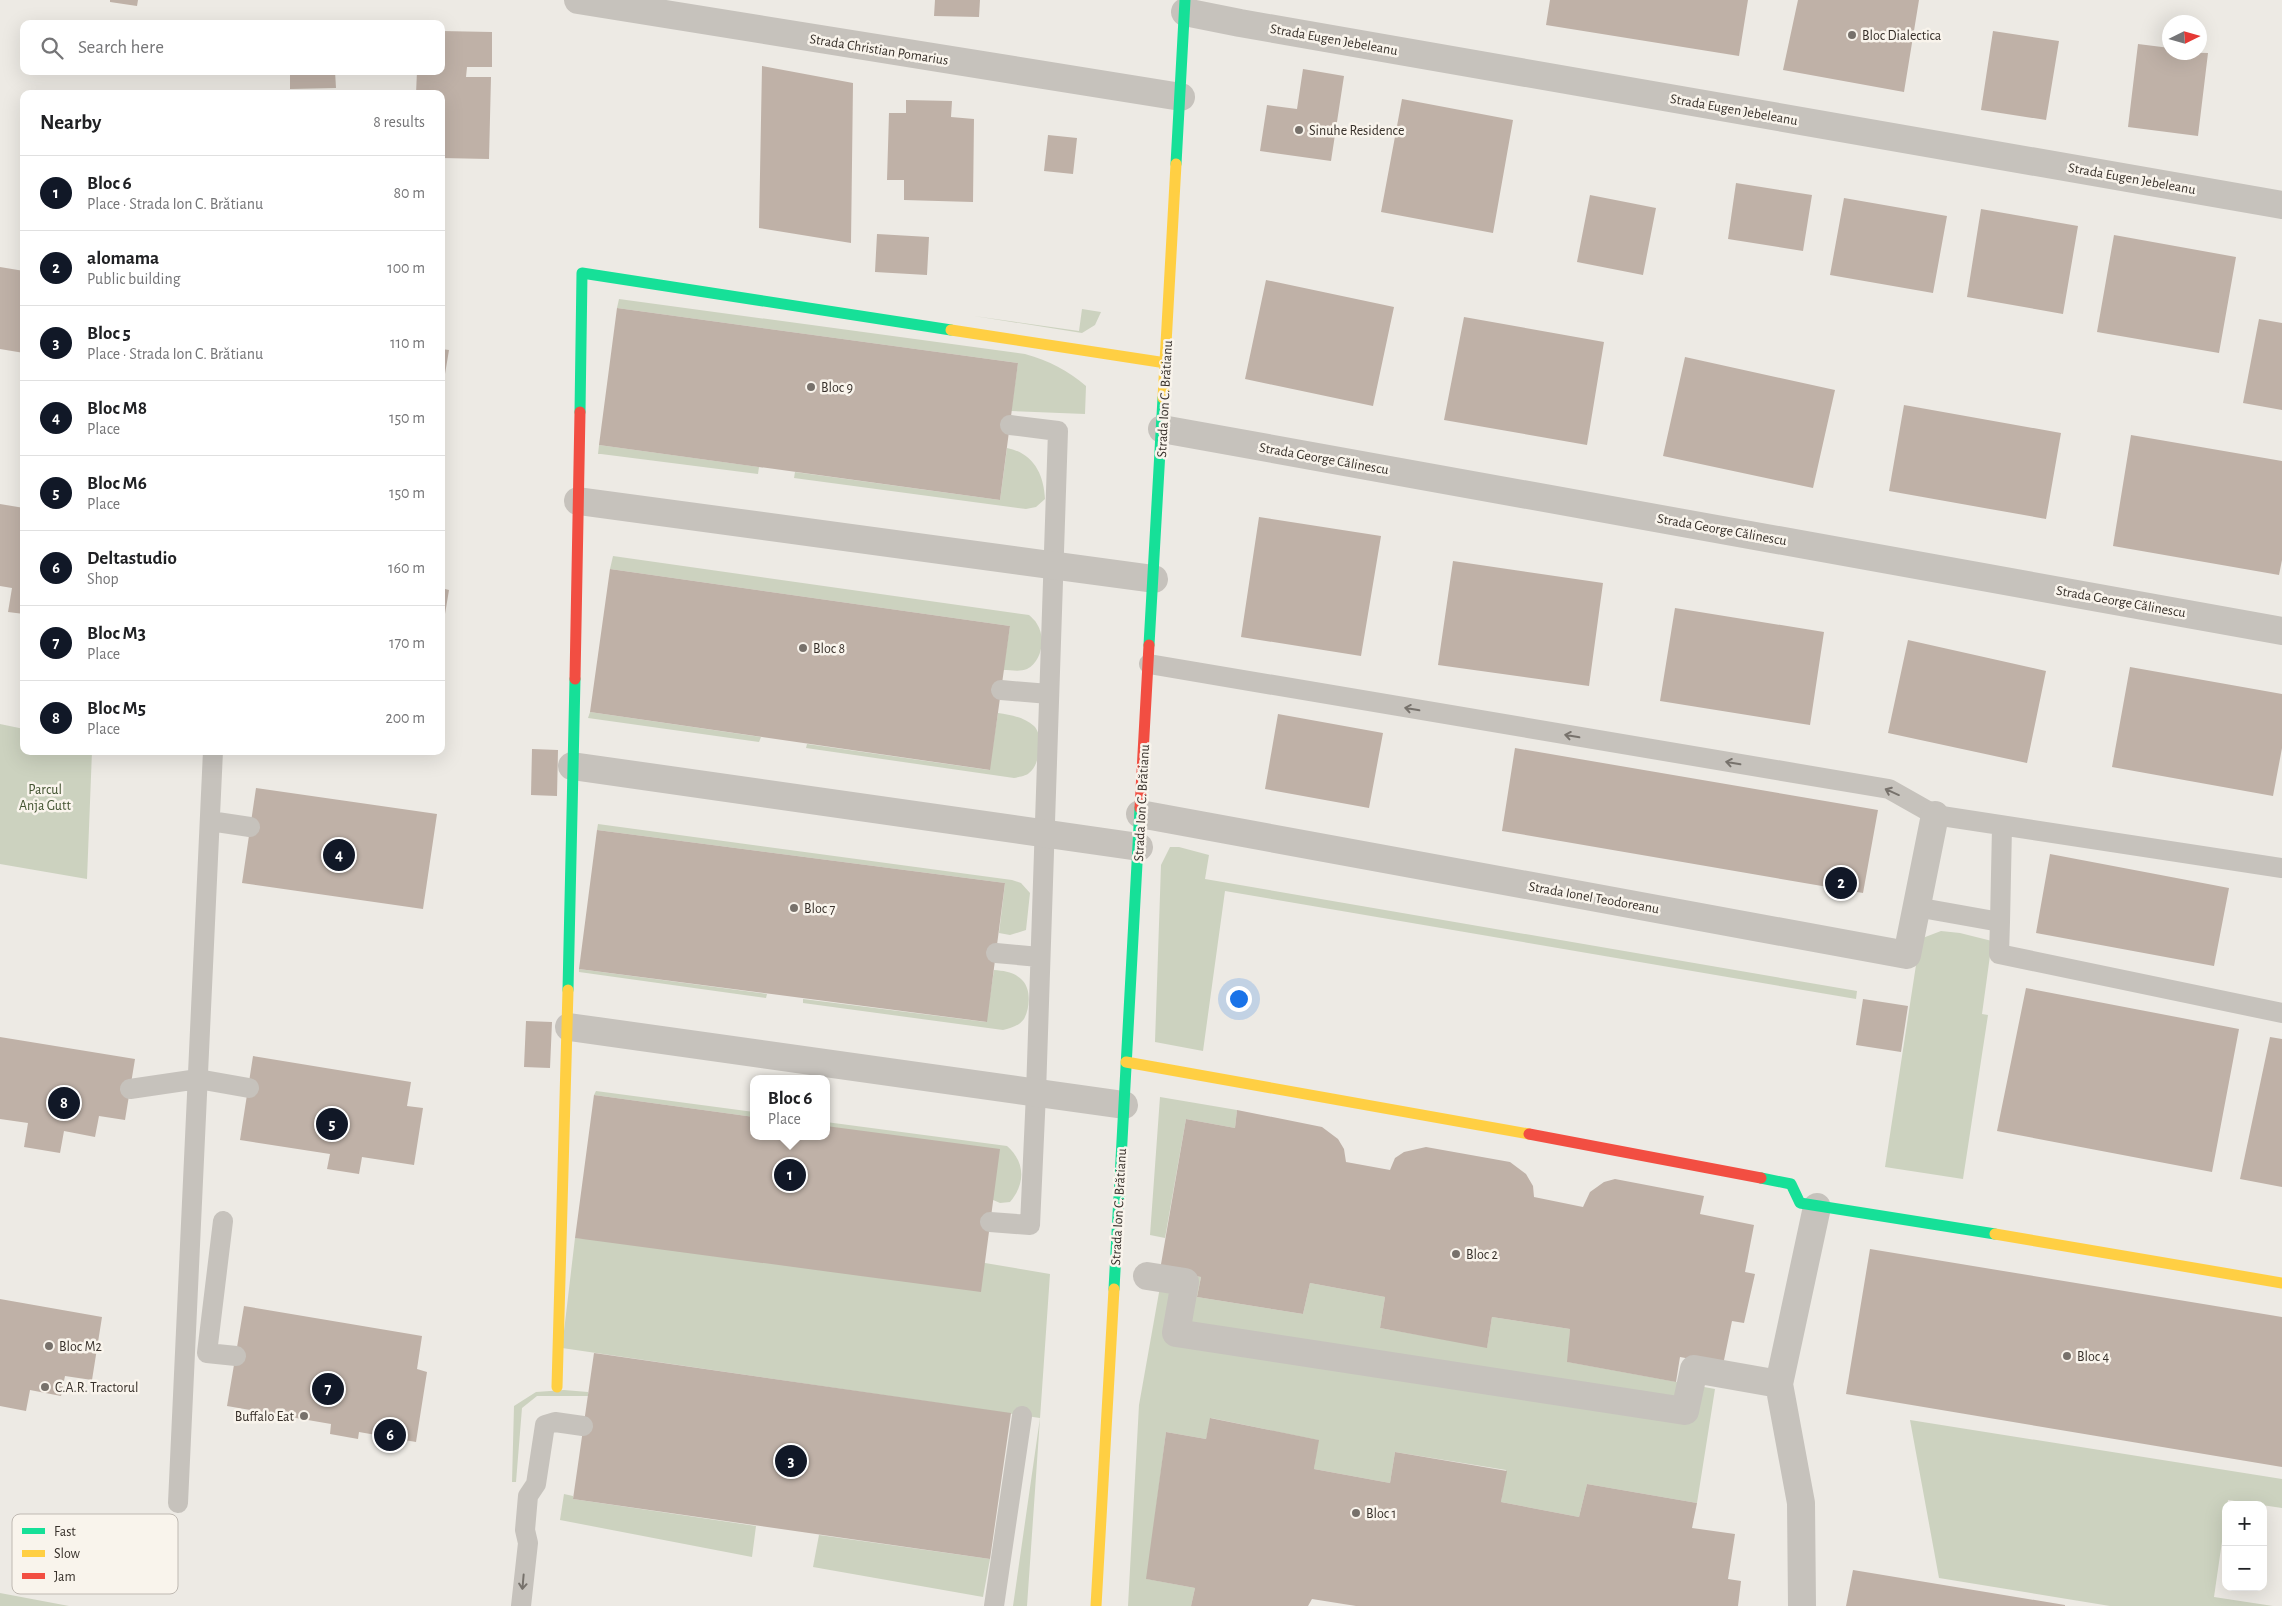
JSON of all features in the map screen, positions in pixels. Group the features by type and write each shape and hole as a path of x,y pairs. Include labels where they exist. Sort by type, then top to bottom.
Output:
{"street":[{"name":"Strada Christian Pomarius","path":"578,0 1181,97"},
{"name":"Strada Ion C. Brătianu","path":"1096,1606 1185,6"},
{"name":"Strada Eugen Jebeleanu","path":"1185,6 1240,23 2282,205"},
{"path":"557,1387 569,1028 572,766 582,273 1166,363"},
{"name":"Strada George Călinescu","path":"1162,429 2282,631"},
{"path":"578,502 1154,579"},
{"path":"572,766 1139,847"},
{"name":"Strada Ionel Teodoreanu","path":"1140,814 1907,955 1935,815"},
{"path":"569,1028 1124,1105"},
{"path":"1126,1062 1669,1159 1791,1184 1800,1203 1817,1207 2026,1239 2282,1283"},
{"path":"1802,1606 1801,1503 1779,1384 1817,1207"},
{"path":"1147,1276 1185,1282 1176,1333 1685,1411 1694,1369 1779,1384"}],"lane":[{"path":"990,1222 1030,1225 1058,431 1010,425"},
{"path":"1149,664 1889,789 1935,815 2002,827 2282,868"},
{"path":"1001,690 1048,694"},
{"path":"178,1503 213,755"},
{"path":"210,821 250,827"},
{"path":"2002,827 1999,954 2282,1013"},
{"path":"1916,907 2000,922"},
{"path":"996,952 1039,957"},
{"path":"130,1090 198,1079 249,1088"},
{"path":"223,1221 207,1352 236,1356"},
{"path":"994,1606 1022,1416"},
{"path":"521,1606 527,1550 525,1530 528,1496 536,1484 544,1425 555,1422 583,1426"}],"green space":[{"path":"619,299 1025,354 1058,367 1086,386 1085,414 1011,411 1018,363 617,308"},
{"path":"1082,309 1101,312 1095,325 1082,333 974,316 1079,331"},
{"path":"599,445 759,467 758,474 598,454"},
{"path":"1007,448 1024,455 1039,473 1045,499 1036,507 1026,509 794,478 795,472 1000,500"},
{"path":"613,556 1029,615 1040,629 1041,649 1036,661 1027,669 1018,671 1003,670 1010,626 610,569"},
{"path":"590,712 761,737 759,742 588,718"},
{"path":"998,713 1022,718 1034,726 1037,731 1040,743 1038,757 1033,769 1026,775 1014,778 806,748 807,744 989,770"},
{"name":"Parcul Anja Gutt","path":"0,724 20,728 20,755 92,755 87,879 0,864"},
{"path":"598,824 1012,880 1021,883 1030,893 1026,930 1010,935 999,933 1005,883 597,830"},
{"path":"1170,847 1179,847 1209,855 1205,879 1857,991 1856,999 1225,891 1203,1051 1155,1042 1161,865"},
{"path":"1941,931 1960,933 1992,941 1982,1014 1988,1015 1963,1179 1885,1167 1920,939"},
{"path":"579,969 767,994 766,998 579,972"},
{"path":"994,970 1017,976 1026,985 1028,994 1028,1005 1024,1019 1017,1025 1003,1030 803,1003 803,999 986,1022"},
{"path":"596,1091 750,1111 750,1116 594,1095"},
{"path":"1160,1097 1237,1110 1235,1128 1186,1119 1165,1238 1150,1235"},
{"path":"830,1123 1007,1146 1013,1152 1020,1166 1021,1180 1010,1202 1000,1203 830,1128"},
{"path":"575,1238 985,1263 1050,1274 1027,1606 1013,1606 1040,1418 562,1348"},
{"path":"1163,1270 1201,1277 1197,1297 1303,1314 1310,1283 1385,1297 1380,1328 1487,1347 1492,1317 1570,1329 1568,1362 1715,1389 1697,1503 1587,1484 1579,1517 1501,1502 1506,1470 1395,1452 1390,1483 1314,1469 1318,1440 1211,1418 1206,1439 1166,1432 1147,1579 1195,1588 1191,1606 1128,1606 1139,1405"},
{"path":"564,1390 588,1392 588,1396 537,1396 522,1408 516,1482 512,1482 514,1406 536,1392"},
{"path":"1910,1420 2282,1479 2282,1508 2267,1506 2267,1501 2222,1501 2222,1542 2214,1597 2273,1606 2110,1606 1939,1578"},
{"path":"564,1494 573,1496 573,1499 756,1526 752,1557 560,1520"},
{"path":"819,1535 990,1559 983,1597 813,1567"},
{"path":"0,1593 69,1606 0,1606"}],"building":[{"path":"110,0 138,0 137,6 110,2"},
{"path":"935,0 980,0 979,17 934,16"},
{"path":"1550,0 1748,0 1739,56 1546,25"},
{"name":"Bloc Dialectica","path":"1798,0 1919,0 1904,92 1783,70"},
{"path":"445,31 492,32 492,67 467,67 466,77 491,77 489,159 445,158 445,90 416,90 417,75 445,75"},
{"path":"1993,31 2059,41 2046,120 1981,110"},
{"path":"2138,44 2162,47 2162,60 2207,60 2208,53 2198,136 2128,127"},
{"path":"762,66 853,83 851,243 759,228"},
{"name":"Sinuhe Residence","path":"1303,69 1344,76 1331,161 1260,151 1267,105 1297,109"},
{"path":"290,75 335,75 336,88 290,89"},
{"path":"1402,99 1513,120 1493,233 1381,212"},
{"path":"906,100 952,101 951,117 974,119 973,202 904,200 904,180 887,180 889,113 906,113"},
{"path":"1048,135 1077,138 1073,174 1044,171"},
{"path":"1736,183 1812,195 1803,251 1728,239"},
{"path":"1590,195 1656,208 1643,275 1577,262"},
{"path":"1844,198 1947,216 1933,293 1830,275"},
{"path":"1981,209 2078,226 2063,314 1967,297"},
{"path":"877,234 929,237 927,275 875,272"},
{"path":"2114,235 2236,257 2219,353 2097,332"},
{"path":"0,267 20,270 20,352 0,349"},
{"path":"1266,280 1394,307 1373,406 1245,379"},
{"name":"Bloc 9","path":"617,308 1018,363 1000,500 599,445"},
{"path":"1464,317 1604,342 1587,445 1444,420"},
{"path":"2259,319 2282,323 2282,410 2243,403"},
{"path":"445,350 449,350 445,374"},
{"path":"1685,357 1835,390 1813,488 1663,456"},
{"path":"1904,405 2061,433 2046,519 1889,491"},
{"path":"2131,435 2282,461 2282,560 2279,575 2113,546"},
{"path":"0,504 20,507 20,614 8,612 12,588 0,586"},
{"path":"1259,517 1381,536 1361,656 1241,637"},
{"path":"1453,561 1603,583 1589,686 1438,665"},
{"name":"Bloc 8","path":"610,569 1010,626 990,770 590,712"},
{"path":"445,589 449,590 445,614"},
{"path":"1675,608 1824,632 1810,725 1660,701"},
{"path":"1908,640 2046,671 2027,763 1888,733"},
{"path":"2130,667 2282,694 2282,748 2273,796 2112,767"},
{"path":"1278,714 1383,733 1369,808 1265,789"},
{"path":"1515,748 1878,810 1863,893 1502,831"},
{"path":"532,749 558,750 557,796 531,795"},
{"path":"256,788 437,814 423,909 242,883"},
{"name":"Bloc 7","path":"597,830 1005,883 987,1022 579,969"},
{"path":"2050,854 2229,888 2214,966 2036,933"},
{"path":"2026,988 2239,1029 2212,1172 1997,1131"},
{"path":"1863,999 1908,1006 1901,1052 1856,1045"},
{"path":"526,1021 552,1022 550,1068 524,1067"},
{"path":"0,1037 135,1059 125,1120 99,1116 95,1137 64,1131 60,1153 24,1147 28,1123 0,1119"},
{"path":"2270,1037 2282,1039 2282,1187 2240,1179"},
{"path":"253,1056 411,1082 407,1106 423,1108 414,1165 362,1157 359,1174 327,1169 330,1154 240,1140"},
{"path":"594,1095 750,1116 750,1140 830,1140 830,1127 1000,1149 981,1292 575,1238"},
{"name":"Bloc 2","path":"1237,1110 1322,1127 1338,1139 1344,1149 1346,1162 1390,1170 1395,1158 1404,1152 1426,1147 1510,1162 1526,1174 1533,1186 1534,1197 1583,1207 1590,1192 1604,1182 1615,1179 1704,1196 1700,1214 1754,1225 1745,1272 1755,1274 1744,1323 1732,1321 1723,1365 1680,1357 1676,1382 1567,1362 1570,1329 1492,1317 1487,1348 1380,1328 1385,1297 1310,1283 1303,1314 1197,1297 1201,1277 1160,1270 1186,1119 1235,1128"},
{"name":"Bloc 4","path":"1870,1249 2282,1317 2282,1467 1846,1394"},
{"name":"Bloc M2","path":"0,1299 102,1317 92,1380 65,1376 61,1396 30,1390 26,1411 0,1406"},
{"path":"244,1306 422,1336 417,1369 427,1372 416,1442 359,1432 358,1439 330,1434 331,1424 227,1406"},
{"path":"594,1353 1011,1413 990,1559 573,1499"},
{"name":"Bloc 1","path":"1210,1418 1319,1440 1314,1469 1390,1483 1395,1452 1507,1471 1501,1502 1579,1517 1587,1484 1697,1503 1692,1528 1735,1534 1728,1579 1741,1581 1738,1606 1356,1606 1312,1599 1308,1606 1191,1606 1195,1588 1146,1579 1166,1432 1206,1439"},
{"path":"1853,1570 2065,1605 2065,1606 1846,1606"}],"traffic: fast":[{"path":"1176,164 1185,0"},
{"path":"580,412 582,273 951,330"},
{"path":"1149,645 1163,398"},
{"path":"568,990 575,679"},
{"path":"1114,1289 1140,808"},
{"path":"1761,1178 1791,1184 1800,1203 1995,1234"}],"traffic: slow":[{"path":"1163,398 1176,164"},
{"path":"951,330 1166,363"},
{"path":"557,1387 568,990"},
{"path":"1126,1062 1529,1134"},
{"path":"1995,1234 2282,1283"},
{"path":"1096,1606 1114,1289"}],"traffic: jam":[{"path":"575,679 580,412"},
{"path":"1140,808 1149,645"},
{"path":"1529,1134 1761,1178"}],"place":[{"name":"Bloc Dialectica","path":"1852,35"},
{"name":"Sinuhe Residence","path":"1299,130"},
{"name":"Bloc 9","path":"811,387"},
{"name":"Bloc 8","path":"803,648"},
{"name":"Bloc M8","path":"339,855"},
{"name":"alomama","path":"1841,883"},
{"name":"Bloc 7","path":"794,908"},
{"name":"Bloc M5","path":"64,1103"},
{"name":"Bloc M6","path":"332,1124"},
{"name":"Bloc 6","path":"790,1175"},
{"name":"Bloc 2","path":"1456,1254"},
{"name":"Bloc M2","path":"49,1346"},
{"name":"Bloc 4","path":"2067,1356"},
{"name":"C.A.R. Tractorul","path":"45,1387"},
{"name":"Bloc M3","path":"328,1389"},
{"name":"Buffalo Eat","path":"304,1416"},
{"name":"Deltastudio","path":"390,1435"},
{"name":"Bloc 5","path":"791,1461"},
{"name":"Bloc 1","path":"1356,1513"}]}
